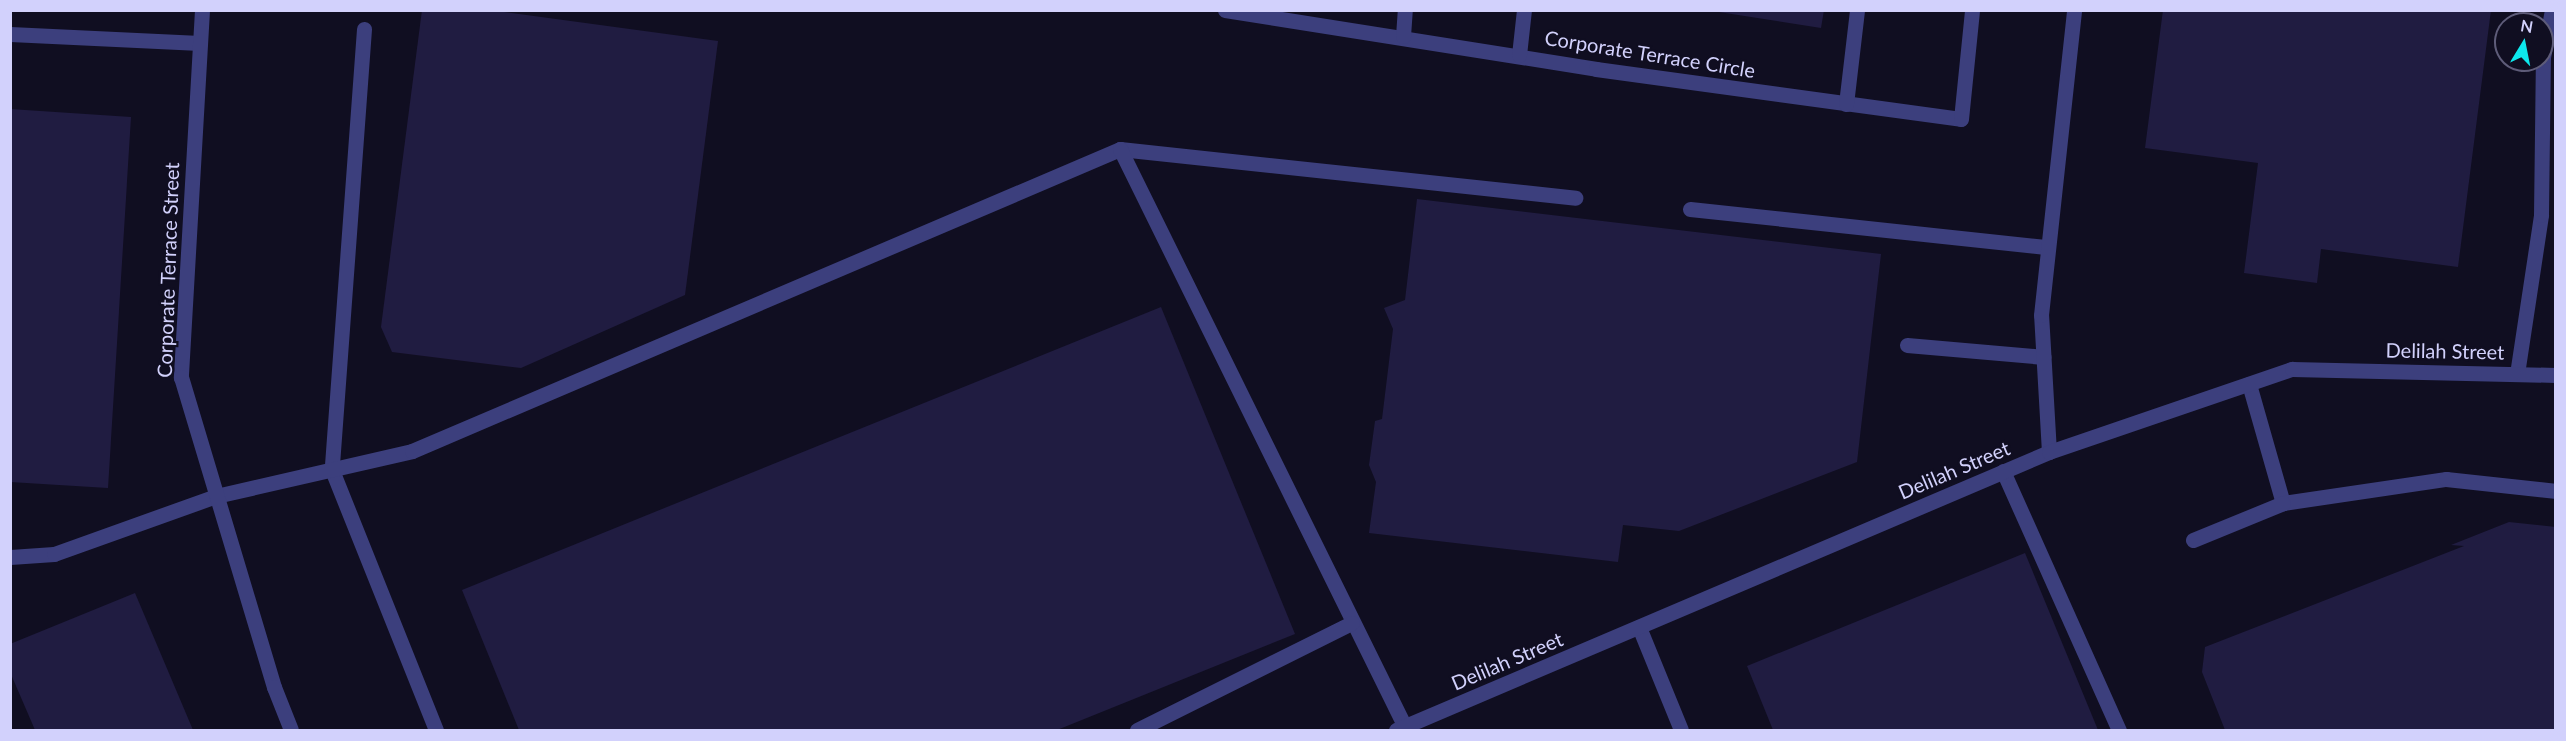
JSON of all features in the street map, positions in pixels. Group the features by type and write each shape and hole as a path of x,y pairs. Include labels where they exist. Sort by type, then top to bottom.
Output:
{"street":[{"name":"Corporate Terrace Street","path":"202,10 181,377 274,687 291,730"},
{"name":"Corporate Terrace Circle","path":"1225,10 1846,104 1961,119 1972,10"},
{"path":"1403,36 1406,10"},
{"path":"1519,55 1524,10"},
{"path":"1846,104 1857,10"},
{"path":"2049,452 2041,315 2074,10"},
{"path":"2517,374 2541,215 2543,57 2552,10"},
{"path":"364,29 332,470 435,730"},
{"path":"10,34 200,43"},
{"path":"1120,150 1352,623 1401,729"},
{"path":"10,557 54,554 216,496 412,451 1120,150 1575,198"},
{"path":"1690,209 2048,247"},
{"path":"1907,345 2043,357"},
{"name":"Delilah Street","path":"1401,729 2049,452 2292,369 2556,375"},
{"path":"2249,384 2283,503"},
{"path":"2003,471 2119,730"},
{"path":"2193,540 2283,503 2446,479 2556,491"},
{"path":"1137,730 1352,623"},
{"path":"1639,627 1681,730"}],"building":[{"path":"422,10 489,10 718,41 685,295 521,368 392,352 381,327"},
{"path":"1706,10 1824,10 1821,28"},
{"path":"2163,10 2491,10 2458,267 2321,249 2317,283 2244,273 2258,163 2145,148"},
{"path":"10,109 131,117 108,488 10,482"},
{"path":"1417,199 1881,254 1857,462 1679,531 1623,525 1618,562 1369,533 1376,482 1369,465 1375,421 1382,419 1393,329 1384,308 1405,300"},
{"path":"1161,307 1295,634 1057,730 519,730 462,590"},
{"path":"2509,522 2556,527 2556,730 2225,730 2202,672 2205,647 2464,546 2451,545"},
{"path":"2025,553 2098,730 1773,730 1747,666"},
{"path":"135,593 193,730 35,730 10,672 10,644"}]}
